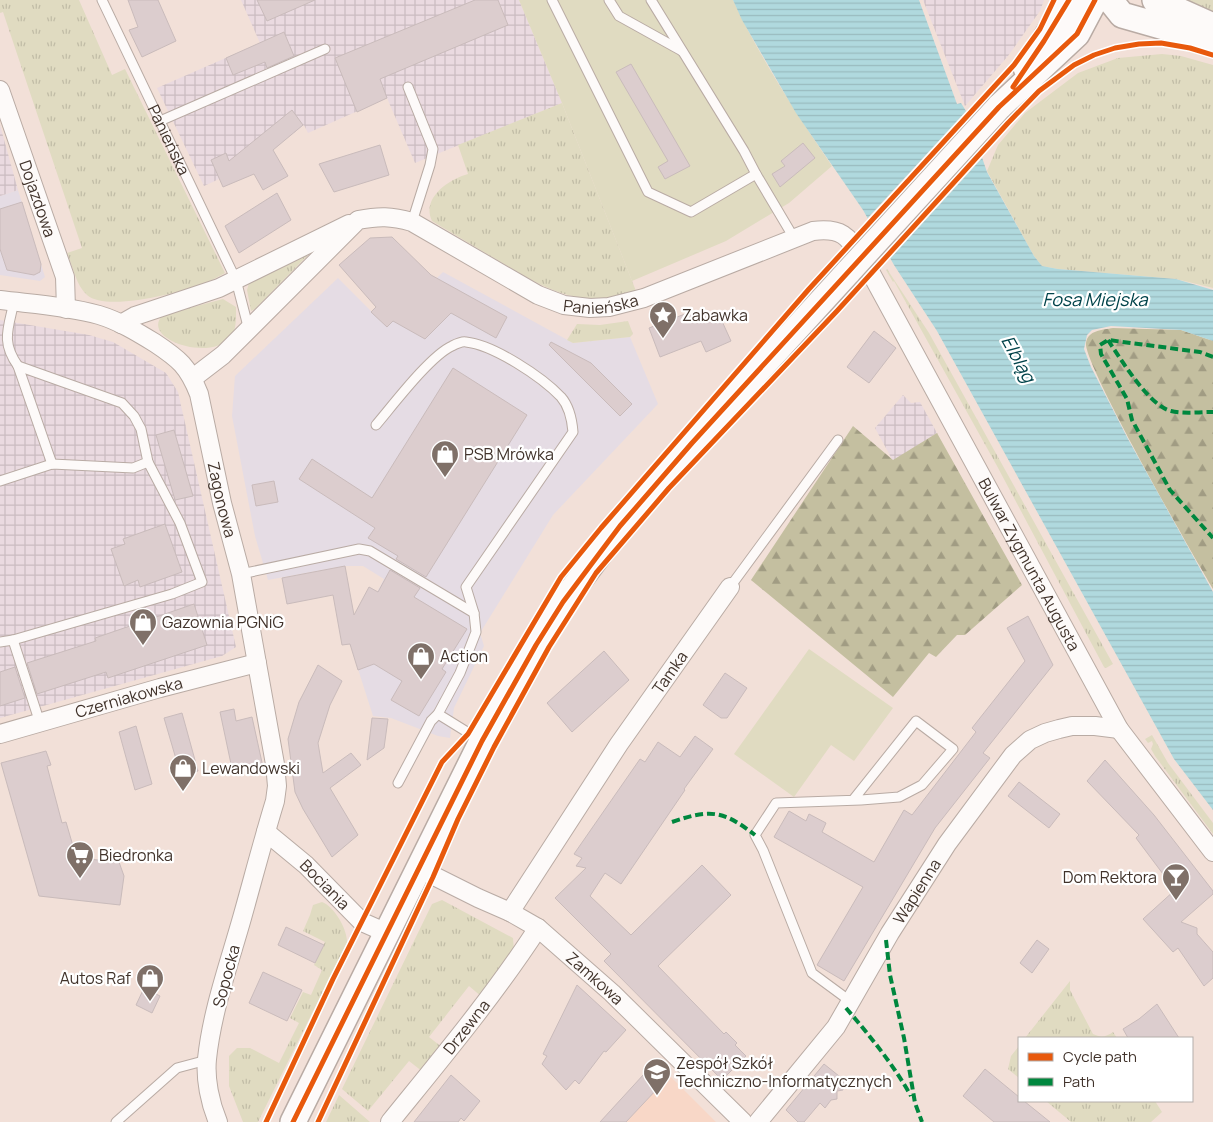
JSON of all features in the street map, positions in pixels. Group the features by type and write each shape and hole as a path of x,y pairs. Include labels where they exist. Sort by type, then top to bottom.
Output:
{"main road":[{"path":"999,107 1044,41 1068,0"},
{"path":"1077,34 1095,0"},
{"path":"1155,0 1213,26"},
{"path":"293,1122 482,741 536,645 563,602 620,526 699,435 858,267 999,107 1077,34 1116,7 1213,41"}],"street":[{"name":"Dojazdowa","path":"0,90 65,277 66,309"},
{"name":"Panieńska","path":"121,324 135,316 219,288 331,231 358,220 373,217 393,216 412,222 538,295 564,306 590,308 627,304 813,231 834,230 848,238 858,267"},
{"path":"193,378 223,355 358,220"},
{"name":"Bulwar Zygmunta Augusta","path":"858,267 1119,729 1213,852"},
{"name":"Zagonowa","path":"7,301 98,315 121,324 145,337 181,361 193,378 200,394 222,503 241,574 276,764 277,786 275,801 266,832"},
{"name":"Tamka","path":"510,912 619,744 730,587"},
{"name":"Czerniakowska","path":"0,734 160,688 256,663"},
{"name":"Wapienna","path":"758,1122 836,1027 890,933 947,844 1013,756 1030,740 1059,729 1072,726 1095,726 1119,729"},
{"name":"Bociania","path":"266,832 306,865 362,922 386,933"},
{"name":"Sopocka","path":"218,1122 210,1094 207,1060 220,994 266,832"},
{"name":"Zamkowa","path":"420,869 510,912 538,928 612,993 744,1122"},
{"name":"Drzewna","path":"390,1122 474,1018 518,960 538,928"}],"lane":[{"name":"Panieńska","path":"102,0 236,280 249,330"},
{"path":"552,0 648,192 691,212 756,174"},
{"path":"609,0 619,16 683,52"},
{"path":"651,0 744,151 794,238"},
{"path":"160,121 324,49"},
{"path":"408,87 433,149 430,165 412,222"},
{"path":"7,301 6,342 11,356 18,366 52,464"},
{"path":"376,425 433,360 450,347 464,341 487,347 531,372 562,398 572,420 573,432 466,587 474,614 476,632 460,673 398,783"},
{"path":"0,642 13,640 172,594 202,582 180,523 148,462 141,429 134,416 122,403 18,366"},
{"name":"Tamka","path":"730,587 838,440"},
{"path":"0,480 52,464 133,468 148,462"},
{"path":"241,574 359,549 370,551 474,614"},
{"path":"13,640 40,724"},
{"path":"438,714 482,741"},
{"path":"850,1001 812,973 763,850 755,835 776,803 854,800 899,797 922,785 953,749 916,721 854,800"},
{"path":"116,1122 177,1068 207,1060"}],"shaded area":[{"path":"241,0 519,0 562,103 415,163 387,98 308,133 304,125 258,161 204,186 157,88 260,43"},
{"path":"923,0 1044,0 1040,11 1008,56 965,106"},
{"path":"0,125 18,190 0,196"},
{"path":"18,190 45,277 40,281 0,275 0,196"},
{"path":"443,272 573,343 630,337 658,404 553,515 480,633 484,646 454,708 450,738 438,736 391,718 373,716 350,644 384,579 363,566 344,566 268,580 255,536 232,416 235,376 338,278 387,327"},
{"path":"0,320 89,335 113,342 166,373 178,392 236,647 222,656 0,718"},
{"path":"903,395 911,403 920,402 937,433 893,461 875,428"},
{"name":"Zespół Szkół Techniczno-Informatycznych","path":"656,1062 716,1122 600,1122"}],"green space":[{"path":"0,0 79,0 112,75 125,69 225,273 190,288 142,299 110,302 96,300 83,291 77,281 67,253 82,248 3,12 0,13"},
{"path":"519,0 733,0 767,64 832,166 789,203 726,241 632,281"},
{"path":"1183,0 1213,0 1213,14"},
{"path":"1162,54 1181,56 1213,65 1213,288 1176,279 1042,266 1034,256 987,171 998,145 1025,113 1078,73 1118,58"},
{"path":"562,103 636,291 616,297 598,299 580,298 564,294 532,280 432,221 430,205 434,197 445,185 468,174 458,145"},
{"path":"309,251 311,252 251,311 247,290 249,283"},
{"path":"887,269 929,333 1113,664 1106,668 997,466"},
{"path":"223,299 236,307 236,318 233,334 221,344 208,348 193,348 168,339 160,332 158,324 163,315"},
{"path":"628,321 633,334 630,337 573,343 567,340 577,324 600,325"},
{"path":"1113,328 1181,330 1213,341 1213,589 1120,422 1090,358 1086,343 1090,335 1096,331"},
{"path":"853,426 893,460 937,433 1022,585 965,635 957,635 936,657 929,653 893,697 751,580"},
{"path":"809,649 893,708 854,761 831,745 794,797 734,754"},
{"path":"1152,735 1168,763 1213,823 1213,834 1155,756 1151,749 1152,741 1148,743 1145,739"},
{"path":"442,900 513,938 514,951 482,997 469,986 429,1037 443,1048 423,1072 409,1061 368,1111 342,1089 432,904"},
{"path":"322,902 331,908 343,925 347,943 258,1122 243,1122 229,1086 229,1056 237,1048 250,1048 279,1063 299,1023 290,1018 303,992 311,995 322,970 314,965 325,942 303,931 313,905"},
{"path":"1070,981 1070,990 1093,1034 1103,1036 1113,1032 1116,1037 1026,1037"},
{"path":"1018,1047 1018,1077 1008,1069 1011,1056"},
{"path":"339,1095 370,1122 326,1122"},
{"path":"1047,1102 1156,1102 1162,1112 1151,1122 1071,1122"}],"water":[{"path":"733,0 919,0 957,104 961,103 966,111 987,172 1034,256 1042,266 1176,279 1213,290 1213,341 1181,330 1111,326 1092,330 1087,335 1084,349 1091,367 1128,439 1213,592 1213,810 1174,759 937,331 894,265 863,210 796,113 742,20"}],"pier":[{"path":"968,109 984,156 888,261 865,221"}],"building":[{"path":"128,0 158,0 176,41 142,57 129,30 138,27"},
{"path":"257,0 315,0 267,21"},
{"path":"475,0 498,0 508,25 380,79 387,98 357,112 335,58"},
{"path":"284,32 294,56 267,68 265,62 233,75 226,58"},
{"path":"631,64 690,166 665,179 658,167 668,161 616,72"},
{"path":"292,110 303,125 273,150 288,176 263,190 254,174 223,187 211,160 226,153 229,161"},
{"path":"803,143 815,158 780,187 772,174 785,166 781,161"},
{"path":"380,145 389,175 334,192 319,164"},
{"path":"277,193 291,220 239,253 225,226"},
{"path":"22,202 41,264 40,272 34,275 7,270 0,249 0,209"},
{"path":"392,237 431,275 507,317 496,338 451,313 425,339 393,321 387,327 371,312 376,307 339,265 370,238"},
{"path":"690,312 694,322 713,314 716,321 721,319 731,341 706,352 701,341 660,357 649,328"},
{"path":"874,331 896,348 869,383 847,367"},
{"path":"551,342 591,363 632,404 620,416 549,345"},
{"path":"453,368 527,415 426,577 396,559 398,556 368,538 375,528 299,479 312,459 372,498"},
{"path":"174,430 193,496 175,500 156,435"},
{"path":"274,481 278,502 256,506 252,485"},
{"path":"165,524 182,572 140,587 138,580 124,586 111,549 125,544 123,539"},
{"path":"345,566 354,615 369,587 378,592 390,570 420,588 414,597 467,629 442,669 446,672 419,716 391,700 402,681 374,664 358,670 350,644 342,645 333,595 287,604 282,578"},
{"path":"194,604 207,645 108,678 106,672 37,694 27,663 96,641 95,638"},
{"path":"1028,616 1053,665 983,753 990,758 935,828 844,981 817,965 863,887 774,837 789,811 806,821 809,814 826,823 822,832 874,862 904,810 912,815 976,732 972,728 1025,661 1007,628"},
{"path":"604,651 629,680 572,732 547,703"},
{"path":"318,665 342,681 330,705 318,743 323,773 351,753 361,765 330,788 358,835 332,857 295,792 288,739 299,702"},
{"path":"15,667 25,698 0,706 0,672"},
{"path":"725,673 747,688 727,718 721,718 703,705"},
{"path":"234,709 236,721 252,717 263,767 231,764 220,712"},
{"path":"182,713 198,771 181,776 164,718"},
{"path":"372,718 388,719 384,748 367,760"},
{"path":"136,726 152,784 135,790 119,732"},
{"path":"695,736 713,749 621,884 605,873 590,896 631,935 702,865 731,895 658,966 724,1034 726,1032 737,1043 735,1045 746,1056 722,1080 604,961 611,954 555,898 586,868 576,866 582,858 574,854 640,759 645,762 658,742 680,757"},
{"path":"46,751 51,765 47,766 62,823 66,822 73,846 78,846 77,858 119,862 124,876 120,905 39,896 1,763"},
{"path":"1105,760 1154,815 1213,891 1213,894 1181,922 1197,928 1197,934 1213,952 1213,978 1204,986 1178,948 1173,952 1143,919 1175,890 1136,838 1139,835 1087,781"},
{"path":"1019,782 1060,814 1049,828 1008,796"},
{"path":"286,927 324,945 315,963 278,945"},
{"path":"1037,940 1049,949 1032,973 1020,963"},
{"path":"263,972 302,990 287,1021 249,1003"},
{"path":"577,985 626,1030 606,1052 604,1051 579,1084 575,1080 566,1090 542,1064 547,1056 543,1054"},
{"path":"144,988 160,996 152,1013 136,1005"},
{"path":"1157,1004 1178,1037 1127,1037 1123,1029"},
{"path":"824,1064 844,1080 843,1090 837,1091 837,1099 831,1100 825,1108 820,1103 804,1122 798,1122 786,1110"},
{"path":"985,1069 1018,1096 1018,1102 1025,1102 1050,1122 994,1122 963,1096"},
{"path":"644,1074 658,1088 626,1122 600,1122"},
{"path":"451,1075 480,1101 464,1121 461,1118 458,1122 414,1122"}],"marked path":[{"path":"1108,340 1127,369 1145,391 1162,407 1171,411 1181,412 1213,412"},
{"path":"1213,357 1200,352 1108,340 1100,345 1101,354 1127,399 1132,420 1170,490 1213,538"},
{"path":"672,822 696,815 716,814 725,816 755,835"},
{"path":"886,940 890,975 904,1038 915,1103 922,1122"},
{"path":"846,1008 881,1050 911,1096"}],"cycle path":[{"path":"266,1122 333,979 442,762 468,734 561,577 601,528 809,289 1014,65 1040,29 1054,0"},
{"path":"1013,87 1069,0"},
{"path":"293,1122 482,741 536,645 563,602 620,526 692,443 999,107 1077,34 1095,0"},
{"path":"318,1122 433,877 458,819 494,747 549,647 596,573 669,488 837,311 1039,91 1074,65 1094,55 1115,48 1161,43 1190,48 1213,55"}],"place":[{"name":"Zabawka","path":"663,339"},
{"name":"PSB Mrówka","path":"445,478"},
{"name":"Gazownia PGNiG","path":"143,646"},
{"name":"Action","path":"421,680"},
{"name":"Lewandowski","path":"183,792"},
{"name":"Biedronka","path":"80,879"},
{"name":"Dom Rektora","path":"1176,901"},
{"name":"Autos Raf","path":"150,1002"},
{"name":"Zespół Szkół Techniczno-Informatycznych","path":"657,1096"}],"water label":[{"name":"Fosa Miejska","path":"1095,300"},
{"name":"Elbląg","path":"1018,359"}]}
